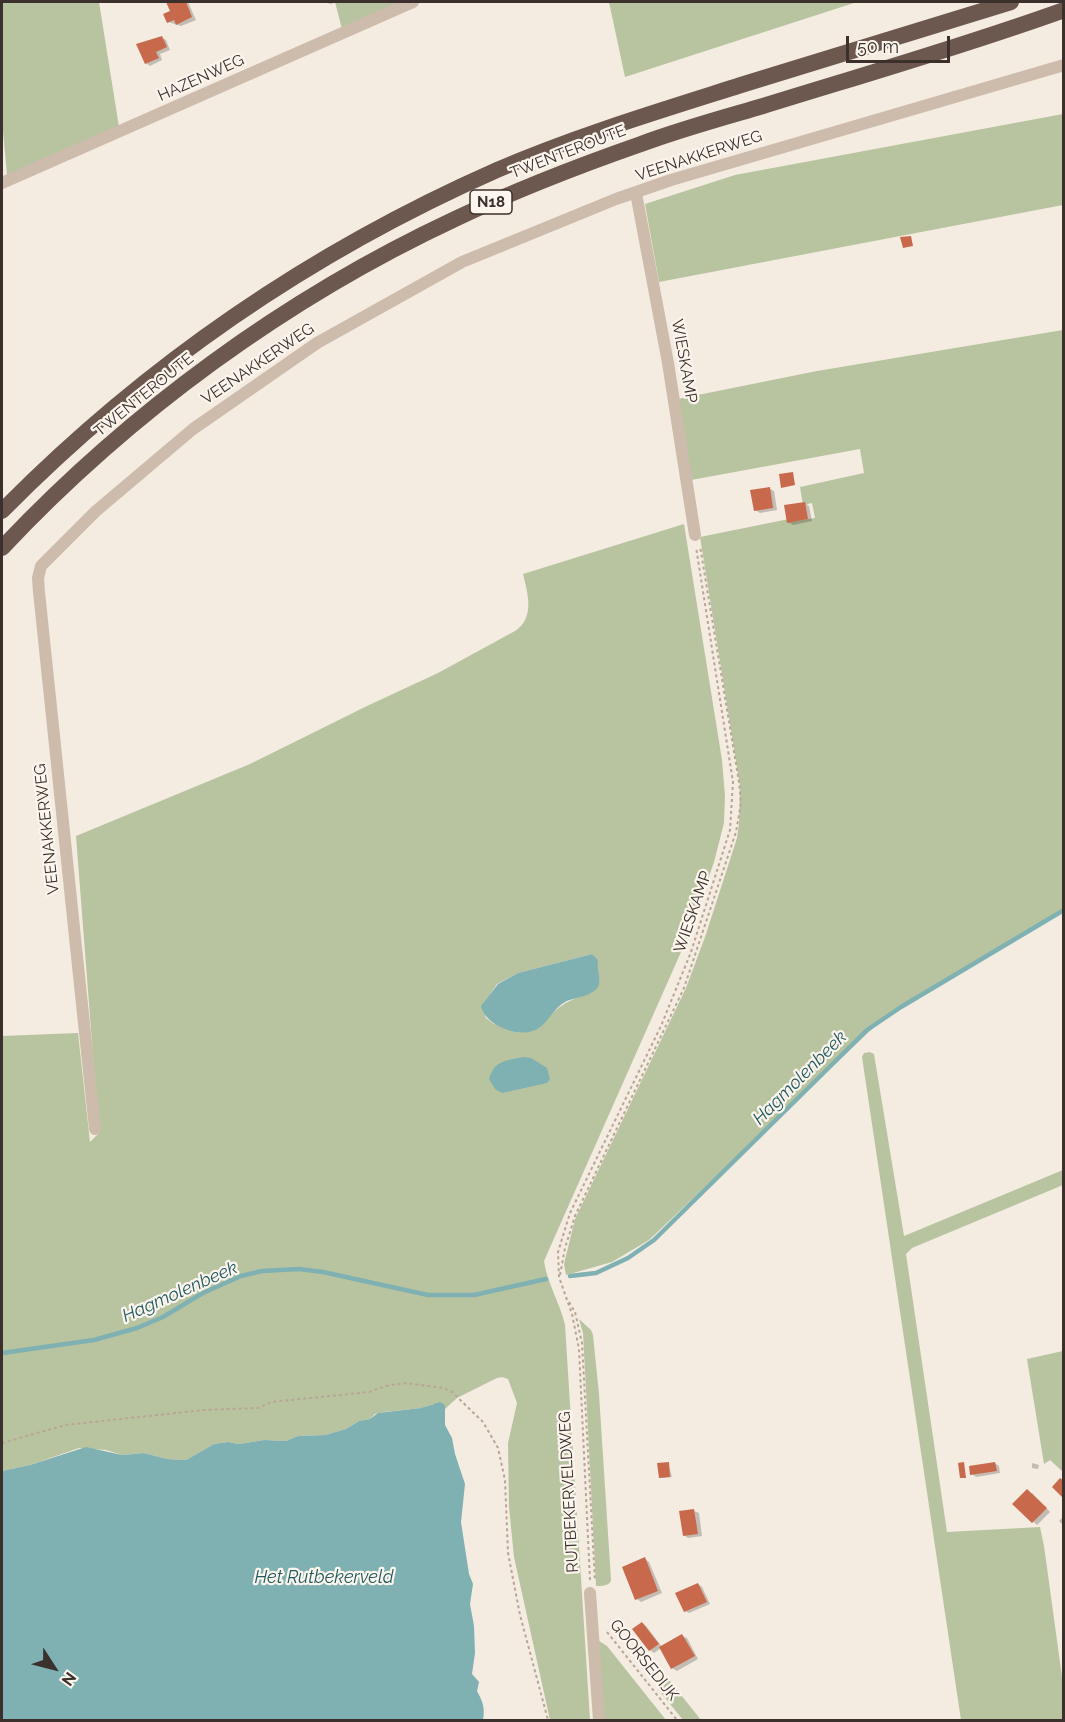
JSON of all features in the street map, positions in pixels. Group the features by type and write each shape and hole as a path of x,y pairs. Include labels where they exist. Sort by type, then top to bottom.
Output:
{"highway":[{"name":"TWENTEROUTE","path":"2,511 34,478 143,383 199,340 238,312 329,255 417,208 497,170 641,116 1011,2"},
{"name":"TWENTEROUTE","path":"2,549 89,462 187,381 293,307 413,240 505,196 645,142 921,58 1064,10"}],"street":[{"name":"HAZENWEG","path":"2,183 413,2"},
{"name":"VEENAKKERWEG","path":"95,1129 39,592 38,578 41,566 96,511 194,429 317,343 462,262 616,199 705,170 1064,65"},
{"name":"WIESKAMP","path":"636,193 668,363 695,535"},
{"name":"RUTBEKERVELDWEG","path":"590,1593 598,1720"}],"path":[{"name":"WIESKAMP","path":"580,1388 576,1333 560,1277 558,1252 570,1213 661,1026 691,952 730,830 733,782 695,535"},
{"name":"WIESKAMP","path":"560,1277 574,1216 684,988 736,832 741,803 700,545 695,535"},
{"name":"WIESKAMP","path":"564,1294 575,1312 582,1343 586,1393"},
{"path":"2,1443 65,1425 204,1410 258,1408 271,1402 369,1392 405,1383 444,1388 452,1392 483,1422 498,1448 505,1480 508,1553 518,1605 548,1720"},
{"name":"RUTBEKERVELDWEG","path":"580,1388 590,1593"},
{"name":"RUTBEKERVELDWEG","path":"586,1393 595,1584 590,1593"},
{"name":"GOORSEDIJK","path":"592,1614 677,1720"}],"green space":[{"path":"2,2 99,2 119,127 7,175 2,120"},
{"path":"335,2 405,2 342,29"},
{"path":"609,2 857,2 625,77"},
{"path":"1063,114 1063,205 659,282 645,204 735,175"},
{"path":"1063,330 1063,910 890,1012 649,1240 612,1262 566,1275 564,1264 575,1219 686,988 737,838 740,786 700,537 789,519 790,522 815,518 812,503 803,505 800,487 864,473 860,449 691,480 678,399 817,371"},
{"path":"684,524 722,760 725,796 724,823 714,862 689,934 544,1261 565,1325 590,1720 550,1720 514,1557 509,1507 508,1443 517,1403 508,1379 497,1378 457,1398 445,1409 445,1405 433,1404 422,1408 384,1412 375,1414 370,1419 359,1421 346,1429 325,1435 298,1436 286,1441 264,1440 239,1444 228,1442 214,1444 186,1460 167,1459 144,1453 122,1455 106,1450 79,1448 30,1465 2,1471 2,1036 78,1033 90,1142 99,1133 76,836 250,764 438,673 515,631 521,626 528,613 528,597 523,574","holes":["592,954 597,972 592,992 563,1005 539,1028 494,1024 486,1018 482,1006 497,984 518,973"]},
{"path":"864,1053 874,1054 904,1236 1063,1170 1063,1185 912,1248 906,1254 947,1532 1040,1527 1063,1684 1063,1720 961,1720 862,1057"},
{"path":"579,1319 593,1335 599,1394 611,1580 607,1585 600,1586 596,1586 583,1333"},
{"path":"1064,1351 1063,1472 1050,1460 1044,1464 1027,1359"},
{"path":"599,1641 607,1646 666,1720 603,1720"},
{"path":"669,1680 701,1720 683,1720 658,1689"}],"water":[{"path":"592,954 598,960 598,987 591,993 565,1002 539,1028 532,1031 514,1032 489,1020 484,1013 481,1006 498,984 518,973"},
{"path":"523,1057 531,1058 547,1068 550,1079 547,1083 502,1093 495,1089 489,1079 494,1068 502,1062"},
{"name":"Het Rutbekerveld","path":"440,1402 445,1405 445,1425 452,1438 465,1484 461,1522 469,1574 473,1584 470,1604 475,1653 472,1674 479,1682 477,1691 483,1705 483,1720 2,1720 2,1471 30,1465 86,1447 122,1455 144,1453 167,1459 186,1460 214,1444 228,1442 239,1444 264,1440 286,1441 298,1436 325,1435 346,1429 378,1413 421,1408"}],"building":[{"path":"166,2 186,2 192,17 176,25 174,20 167,23 163,14 170,11"},
{"path":"162,36 167,47 156,52 159,58 145,64 136,44"},
{"path":"911,236 913,246 903,248 900,237"},
{"path":"793,472 795,485 781,488 779,474"},
{"path":"770,487 773,508 754,511 750,490"},
{"path":"805,502 808,519 787,523 784,505"},
{"path":"669,1462 670,1477 659,1478 657,1463"},
{"path":"964,1462 966,1478 960,1478 958,1463"},
{"path":"995,1462 997,1471 970,1475 969,1466"},
{"path":"1060,1478 1064,1481 1064,1499 1052,1487"},
{"path":"1027,1489 1047,1508 1032,1523 1012,1504"},
{"path":"694,1509 698,1534 683,1536 679,1511"},
{"path":"645,1557 658,1591 635,1600 622,1567"},
{"path":"698,1583 707,1602 684,1612 675,1593"},
{"path":"642,1622 659,1644 649,1651 632,1629"},
{"path":"682,1634 695,1656 671,1669 659,1647"}],"waterway":[{"name":"Hagmolenbeek","path":"570,1276 596,1273 628,1258 654,1240 867,1030 901,1007 1064,910"},
{"name":"Hagmolenbeek","path":"2,1353 94,1340 137,1328 163,1317 203,1293 241,1276 262,1271 299,1269 323,1272 428,1295 474,1295 546,1279"}]}
